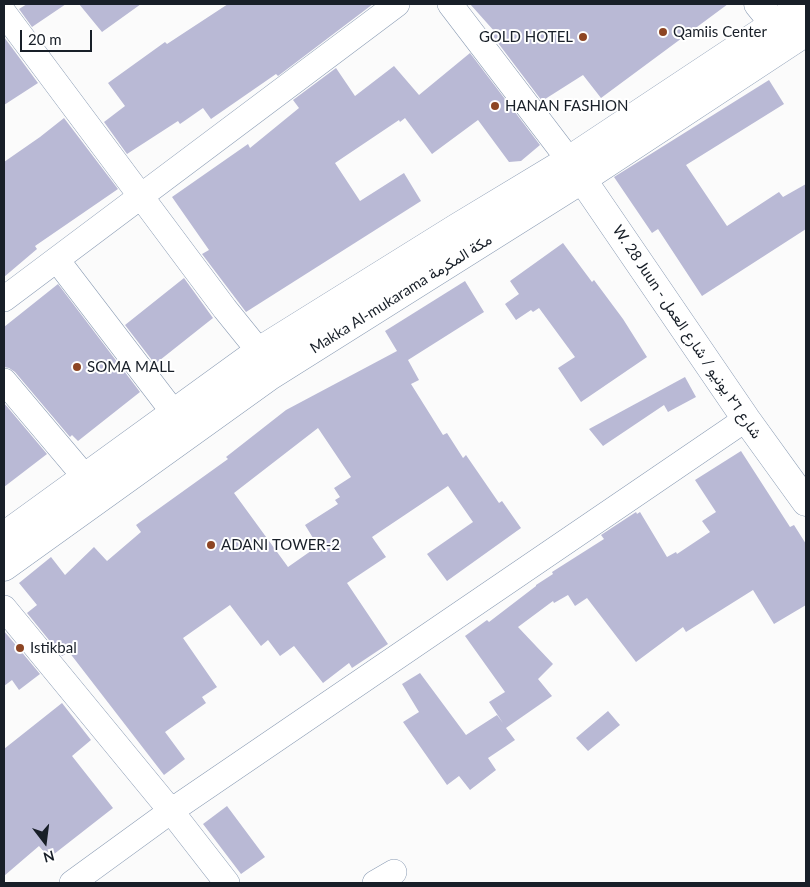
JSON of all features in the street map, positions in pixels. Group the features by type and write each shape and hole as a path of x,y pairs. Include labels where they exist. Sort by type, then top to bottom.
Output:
{"main road":[{"name":"Makka Al-mukarama مكة المكرمة","path":"4,567 270,376 576,170 782,25 806,4"},
{"name":"Makka Al-mukarama مكة المكرمة","path":"4,536 259,351 449,232 576,170"},
{"name":"W. 28 Juun - شارع ٢٦ يونيو / شارع العمل","path":"576,170 746,419 806,502"}],"street":[{"path":"4,299 397,4"},
{"path":"450,4 576,170"},
{"path":"4,13 225,309 259,351"},
{"path":"57,260 174,413"},
{"path":"4,381 85,478"},
{"path":"72,883 171,811 746,419"},
{"path":"4,608 171,811 227,883"}],"building":[{"path":"27,4 66,4 32,27 19,9"},
{"path":"79,4 141,4 102,32"},
{"path":"228,4 373,4 278,76 276,74 211,119 203,108 180,124 178,121 127,154 104,122 125,106 108,83 165,42 167,44"},
{"path":"470,4 728,4 601,98 583,75 542,101 492,35 495,32"},
{"path":"4,37 38,83 4,105"},
{"path":"470,53 540,145 521,161 509,162 478,120 432,154 405,118 400,122 399,120 335,163 360,201 404,173 421,201 246,312 202,254 209,250 172,197 248,144 250,148 299,108 293,100 336,68 355,96 394,66 419,95"},
{"path":"769,80 784,104 686,165 727,226 779,192 783,197 806,184 806,229 702,296 658,229 652,233 614,177"},
{"path":"64,118 118,189 35,246 37,249 4,277 4,162"},
{"path":"563,243 623,319 647,357 581,402 558,368 575,357 539,308 533,312 531,310 516,320 505,304 519,294 510,281"},
{"path":"184,278 213,318 155,364 125,325"},
{"path":"465,281 484,312 408,360 419,380 411,384 443,435 447,433 463,458 466,455 499,503 502,501 521,528 447,581 427,554 473,522 448,486 372,537 386,557 347,583 388,644 352,668 349,663 323,683 294,646 280,656 268,640 261,646 230,605 183,638 217,687 202,697 206,703 165,732 185,759 164,775 69,652 62,656 27,613 37,605 19,583 51,557 65,575 94,547 107,561 141,532 136,525 228,459 226,457 286,410 397,351 385,331","holes":["318,428 351,477 334,488 340,497 335,500 338,504 305,525 318,546 288,567 234,493"]},
{"name":"SOMA MALL","path":"58,284 140,392 78,441 72,435 70,437 15,372 4,367 4,327"},
{"path":"685,377 696,397 668,412 664,405 603,446 589,429"},
{"path":"4,403 47,454 4,487"},
{"path":"741,451 790,527 794,525 806,544 806,605 774,624 753,590 686,632 683,627 636,662 587,598 575,606 568,595 554,603 553,601 518,627 553,664 538,679 552,696 506,728 515,740 488,758 496,770 470,790 459,776 447,785 403,722 419,712 402,684 420,673 466,735 497,715 503,723 489,702 505,692 465,636 487,620 489,622 553,574 552,572 604,539 601,535 636,512 637,514 640,512 667,557 676,552 677,554 710,532 702,521 716,512 695,480"},
{"path":"4,631 40,674 19,690 12,680 4,686"},
{"path":"62,703 91,740 72,756 113,808 49,858 39,846 4,876 4,749"},
{"path":"608,711 620,725 588,751 576,738"},
{"path":"227,806 265,857 241,874 203,824"}],"place":[{"name":"Qamiis Center","path":"663,32"},
{"name":"GOLD HOTEL","path":"583,37"},
{"name":"HANAN FASHION","path":"495,106"},
{"name":"SOMA MALL","path":"77,367"},
{"name":"ADANI TOWER-2","path":"211,545"},
{"name":"Istikbal","path":"20,648"}]}
